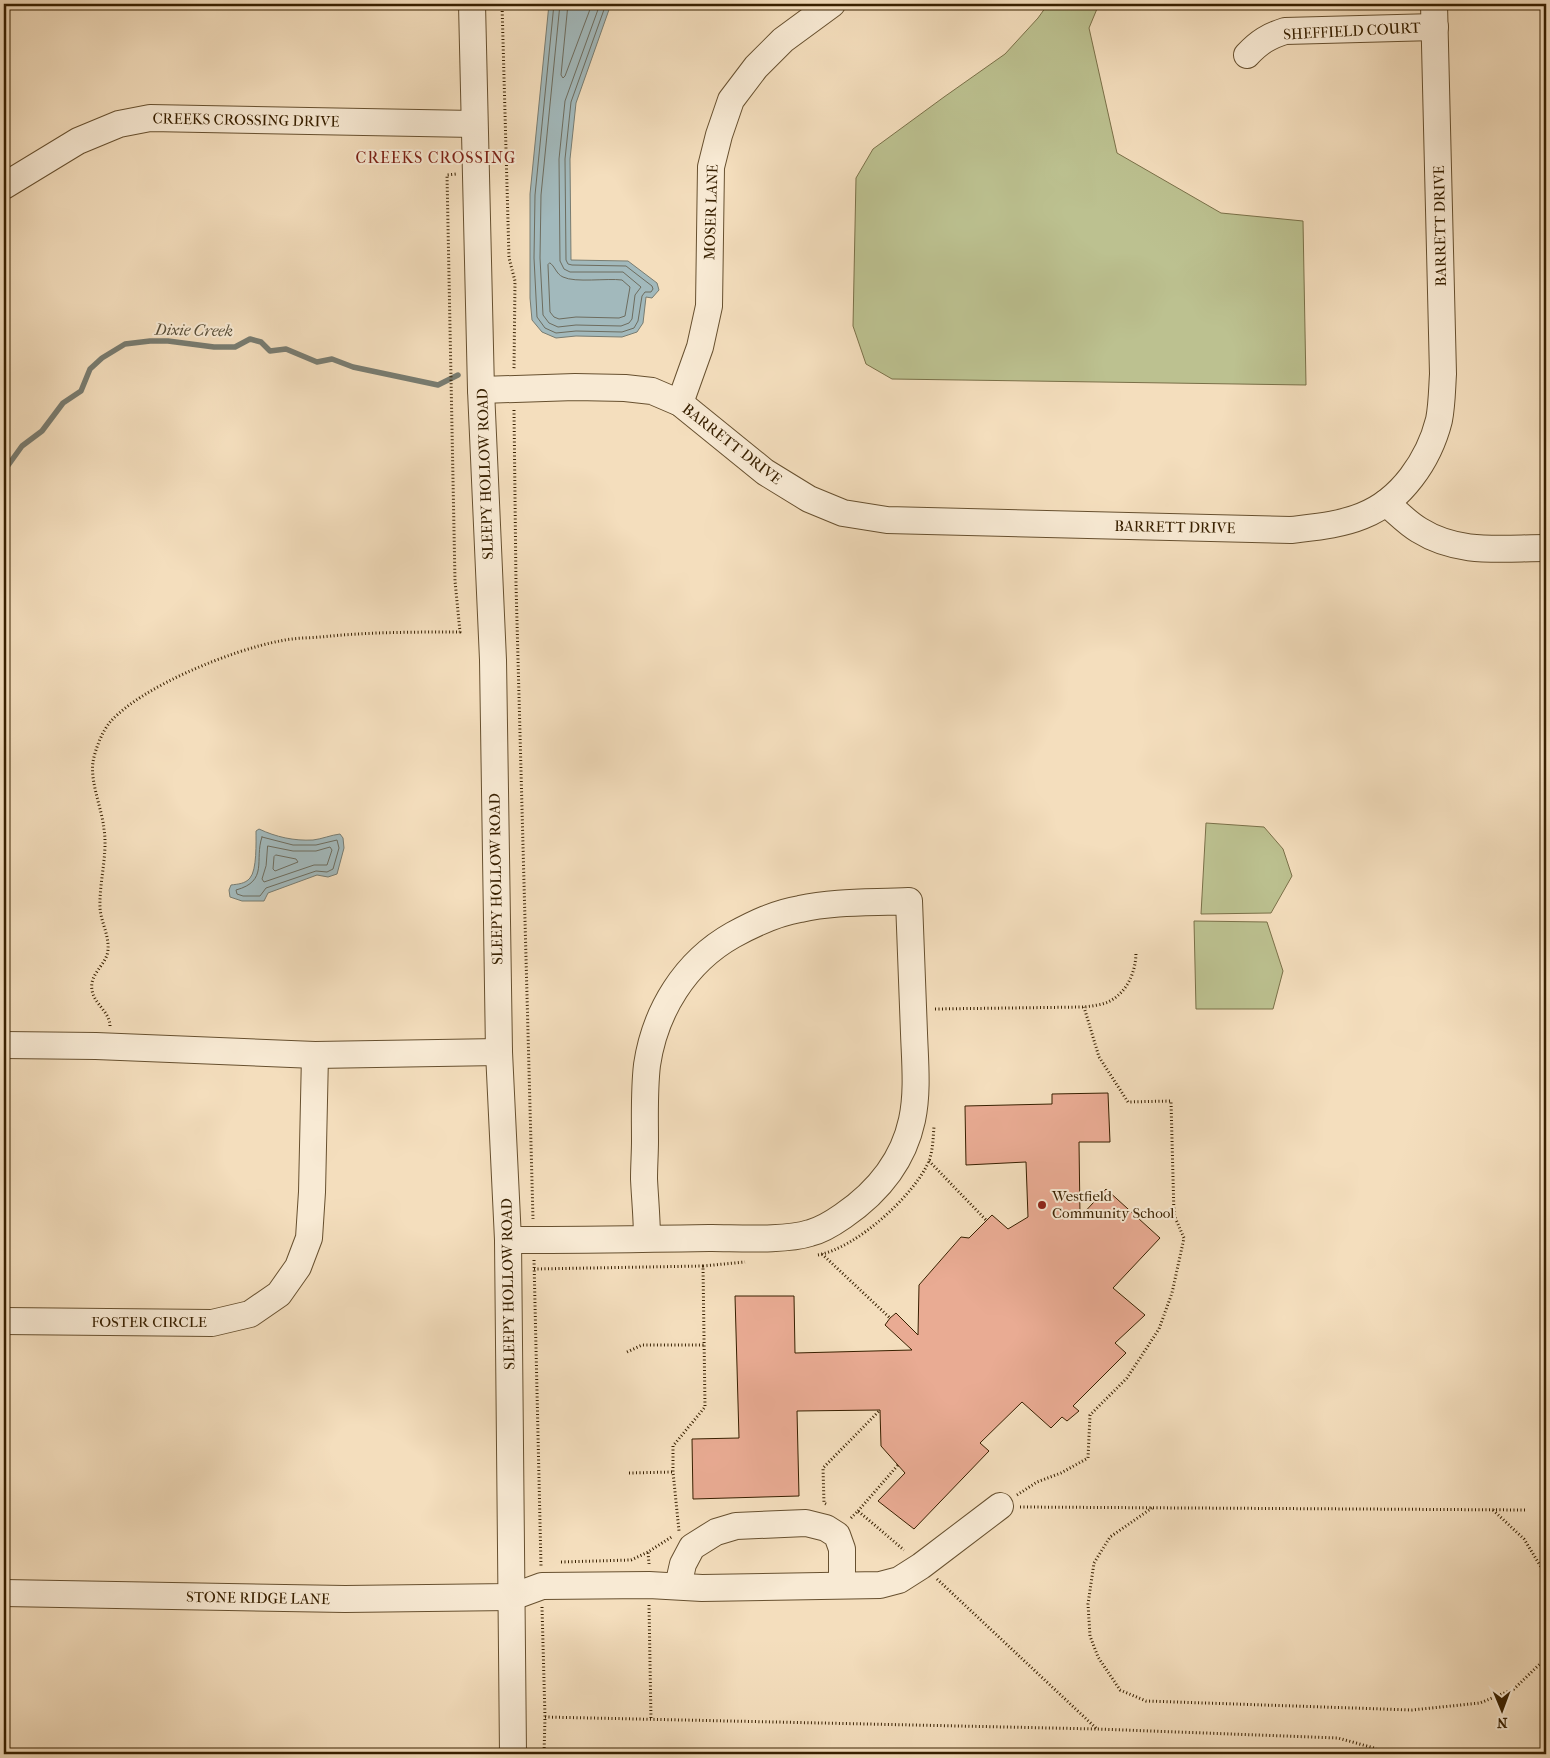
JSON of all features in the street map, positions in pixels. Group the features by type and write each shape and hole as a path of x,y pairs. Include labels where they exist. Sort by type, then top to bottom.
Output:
{"street":[{"name":"SLEEPY HOLLOW ROAD","path":"472,4 481,390 493,660 499,1052 508,1240 513,1754"},
{"name":"MOSER LANE","path":"680,403 700,347 709,306 711,167 731,100 756,67 783,40 832,4"},
{"name":"BARRETT DRIVE","path":"481,390 575,387 625,388 652,391 680,403 765,472 809,499 843,513 878,519 1291,530 1322,527 1362,516 1386,503 1406,484 1430,444 1439,420 1443,374 1435,15"},
{"name":"SHEFFIELD COURT","path":"1247,55 1257,44 1269,36 1286,31 1435,15"},
{"name":"CREEKS CROSSING DRIVE","path":"4,186 78,141 119,124 150,118 474,124"},
{"path":"1386,503 1418,530 1448,544 1467,549 1546,548"},
{"path":"508,1240 647,1239 786,1237 808,1234 836,1221 871,1195 901,1153 912,1120 916,1091 909,901 818,905 773,915 727,939 690,968 674,990 660,1018 647,1065 644,1100 644,1179 647,1239"},
{"path":"4,1045 315,1055 499,1052"},
{"name":"FOSTER CIRCLE","path":"4,1321 212,1323 250,1314 279,1294 298,1267 309,1238 315,1055"},
{"name":"STONE RIDGE LANE","path":"4,1593 345,1600 512,1597 542,1586 649,1584 702,1588 880,1585 899,1580 921,1566 1000,1506"},
{"path":"678,1586 683,1564 692,1546 716,1532 736,1526 806,1523 826,1528 837,1535 842,1549 842,1585"}],"path":[{"path":"502,4 509,258 515,281 516,584 534,1240 545,1717 544,1754"},
{"path":"110,1047 110,1021 95,1000 91,989 93,977 106,957 108,949 100,911 105,830 92,772 97,750 109,723 140,696 210,663 252,648 280,641 354,633 460,632 455,581 446,175"},
{"path":"933,1018 933,1009 1084,1007 1109,1001 1128,984 1136,964 1136,952"},
{"path":"1000,1506 1037,1482 1061,1473 1088,1458 1090,1415 1127,1378 1159,1329 1172,1294 1184,1238 1174,1215 1171,1101 1128,1102 1098,1057 1084,1007"},
{"path":"816,1256 830,1253 869,1230 908,1193 929,1161 933,1146 935,1123"},
{"path":"929,1161 986,1220"},
{"path":"822,1254 890,1318"},
{"path":"534,1269 703,1266 747,1262"},
{"path":"551,1562 631,1560 648,1552 679,1532 673,1472 673,1446 705,1407 703,1266"},
{"path":"627,1352 642,1344 704,1345"},
{"path":"858,1511 898,1465"},
{"path":"629,1473 673,1472"},
{"path":"1000,1506 1527,1510"},
{"path":"1152,1508 1110,1537 1094,1563 1088,1604 1090,1636 1098,1657 1120,1690 1146,1702 1412,1710 1480,1703 1514,1689 1545,1659 1546,1649"},
{"path":"1493,1510 1524,1539 1546,1575 1546,1580"},
{"path":"648,1552 651,1720"},
{"path":"545,1717 1098,1729 1338,1738 1374,1748 1386,1754"}],"green space":[{"path":"1048,4 1099,4 1089,28 1117,153 1221,213 1303,221 1306,385 892,379 866,364 853,326 856,178 873,149 1005,54 1038,18"},
{"path":"1206,823 1264,827 1283,849 1292,876 1271,913 1201,914"},
{"path":"1194,921 1267,922 1283,971 1273,1009 1196,1009"}],"water":[{"path":"549,4 611,4 576,103 570,159 571,260 628,261 657,283 659,290 652,298 646,297 643,323 637,332 622,337 576,336 556,338 542,332 532,320 530,298 530,194"},
{"path":"259,829 299,840 313,840 340,834 343,838 344,848 337,874 328,877 317,875 268,893 264,901 242,901 230,897 229,890 231,885 246,881 252,874 256,856 256,831"}],"building":[{"path":"1108,1093 1110,1142 1079,1142 1080,1217 1106,1189 1160,1238 1113,1288 1145,1315 1115,1343 1126,1353 1073,1406 1079,1411 1067,1421 1062,1417 1051,1428 1022,1402 980,1443 989,1451 914,1529 878,1501 905,1473 881,1446 880,1410 797,1411 799,1496 693,1499 692,1439 739,1438 735,1296 794,1296 795,1353 912,1350 885,1325 890,1318 896,1313 918,1335 919,1285 961,1237 969,1238 992,1215 1008,1229 1028,1217 1026,1162 966,1165 965,1106 1052,1104 1052,1094"}],"waterway":[{"name":"Dixie Creek","path":"4,471 22,446 42,431 63,403 81,391 90,369 102,358 125,344 168,341 214,347 235,347 250,339 261,342 270,351 286,349 317,362 332,359 353,367 438,385 458,375"}],"place":[{"name":"Westfield Community School","path":"1042,1205"}],"district":[{"name":"CREEKS CROSSING","path":"436,157"}]}
